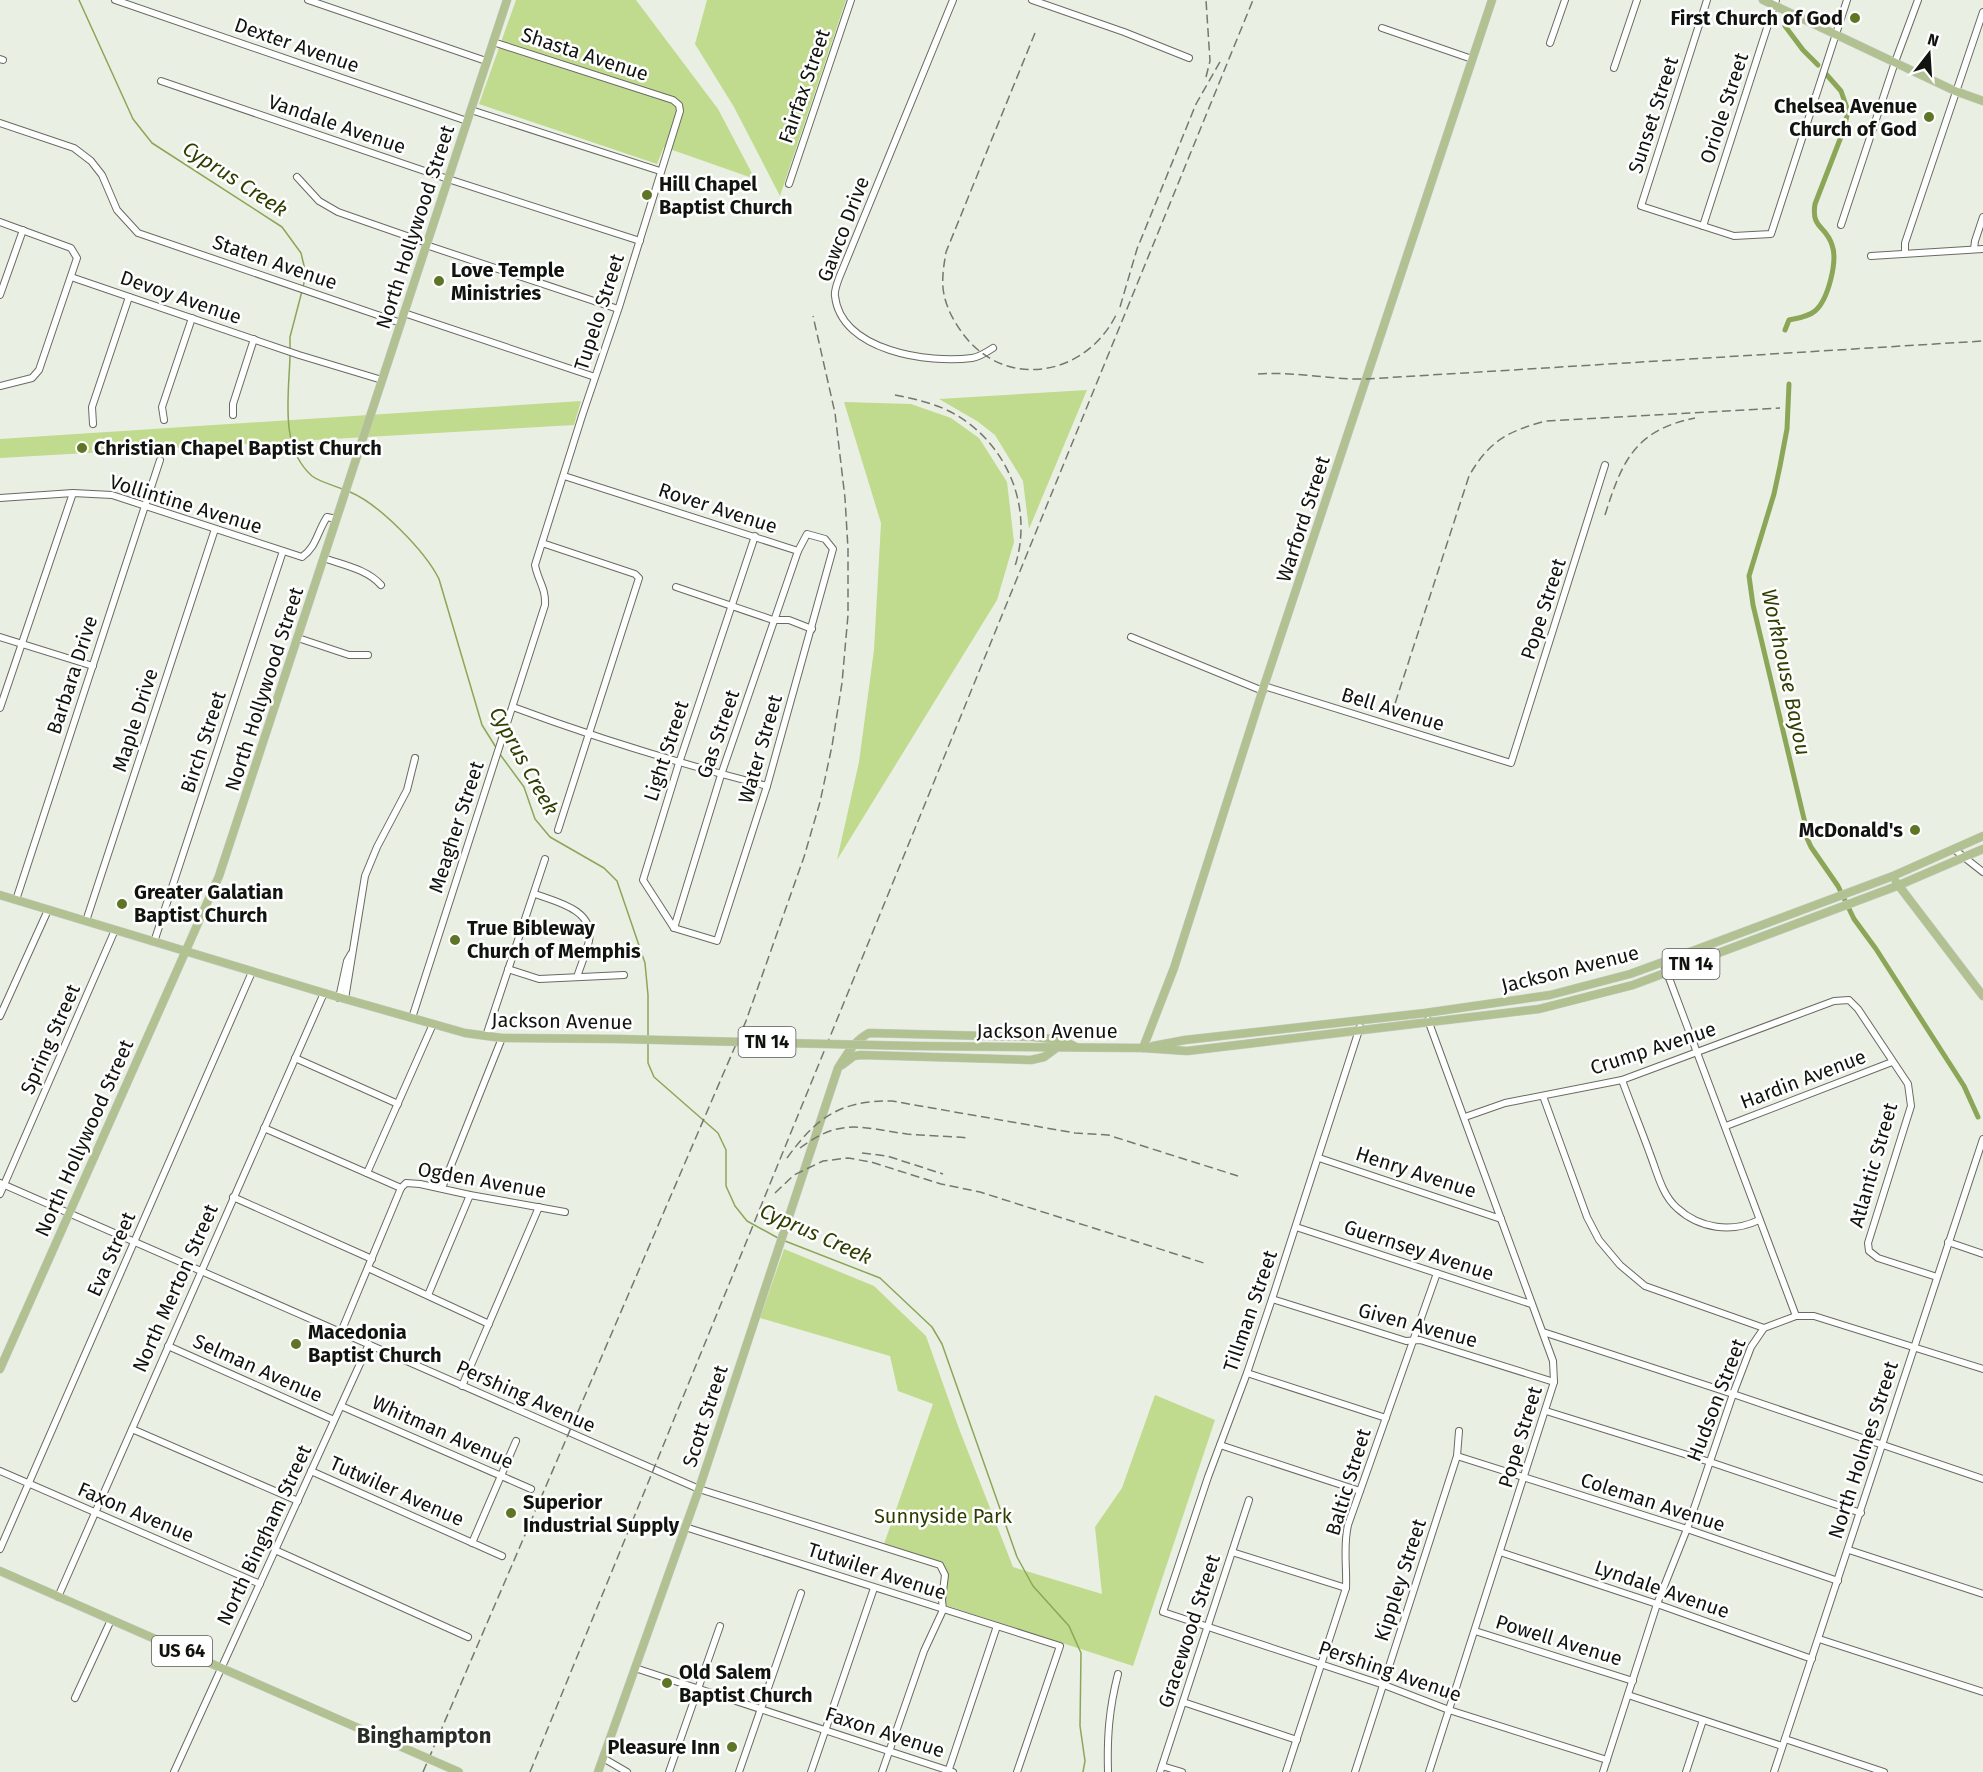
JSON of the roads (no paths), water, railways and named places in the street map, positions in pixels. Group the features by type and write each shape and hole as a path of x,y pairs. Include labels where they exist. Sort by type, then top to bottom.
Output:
{"main road":[{"name":"Warford Street","path":"1143,1048 1174,968 1492,0"},
{"path":"1763,0 1775,3 1955,91 1983,101"},
{"name":"North Hollywood Street","path":"0,1369 219,876 471,110 504,1"},
{"name":"Jackson Avenue","path":"1143,1048 1537,998 1630,974 1893,876 1983,836"},
{"name":"Jackson Avenue","path":"0,895 342,999 465,1033 486,1036 915,1046 1143,1048 1187,1051 1539,1009 1633,985 1898,886 1983,849"},
{"path":"1893,876 1898,886 1983,996"},
{"name":"Scott Street","path":"598,1772 699,1489 838,1068 859,1038 869,1033 1033,1037 1062,1040 1079,1048"},
{"path":"838,1068 854,1056 861,1055 1031,1060 1044,1057 1056,1048"},
{"name":"US 64","path":"0,1571 459,1772"}],"street":[{"name":"Dexter Avenue","path":"116,0 467,121"},
{"path":"308,0 486,62"},
{"name":"Fairfax Street","path":"789,183 851,0"},
{"name":"Gawco Drive","path":"952,0 834,294 838,308 856,331 875,345 899,354 926,359 974,358 993,348"},
{"path":"1032,0 1124,32 1189,58"},
{"path":"1550,43 1565,0"},
{"path":"1614,68 1637,0"},
{"name":"Sunset Street","path":"1703,226 1641,206 1707,0"},
{"path":"1703,226 1734,236 1770,234 1847,0"},
{"path":"1841,225 1917,0"},
{"name":"Oriole Street","path":"1703,226 1775,3"},
{"path":"1905,253 1905,243 1983,12"},
{"path":"1382,28 1472,59"},
{"name":"Shasta Avenue","path":"493,42 667,98"},
{"name":"Vandale Avenue","path":"161,81 448,179 640,241"},
{"name":"Tupelo Street","path":"542,543 680,111 678,103 667,98"},
{"path":"471,110 660,171"},
{"name":"Staten Avenue","path":"0,123 74,148 91,160 102,175 117,210 138,233 401,323"},
{"path":"297,177 319,201 338,212 618,309"},
{"path":"1974,249 1983,217"},
{"path":"0,222 71,248 77,258 39,370 32,378 0,386"},
{"path":"0,295 23,230"},
{"path":"1871,256 1983,249"},
{"name":"Devoy Avenue","path":"71,277 299,355 382,380"},
{"path":"93,424 92,407 129,297"},
{"path":"404,313 595,377"},
{"path":"164,420 162,407 192,318"},
{"path":"233,415 233,404 254,339"},
{"name":"Barbara Drive","path":"16,900 160,460"},
{"name":"Pope Street","path":"1511,763 1605,465"},
{"name":"Rover Avenue","path":"564,476 798,551 807,534 825,539 833,549 831,564"},
{"path":"0,708 73,494"},
{"name":"Vollintine Avenue","path":"0,498 73,494 112,495 302,557 312,550 327,517 336,519"},
{"name":"Maple Drive","path":"87,921 215,529"},
{"name":"Light Street","path":"674,928 643,880 679,763 755,536"},
{"path":"542,543 631,572 637,575 639,580 558,830"},
{"name":"Meagher Street","path":"412,1018 545,605 546,591 535,565 542,543"},
{"name":"Birch Street","path":"154,942 283,551"},
{"name":"Gas Street","path":"674,928 721,774 798,551"},
{"path":"324,558 361,571 376,579 381,585"},
{"name":"Water Street","path":"674,928 717,941 767,786 831,564"},
{"path":"676,586 774,620 789,620 812,629"},
{"path":"0,637 93,666"},
{"name":"Bell Avenue","path":"1131,637 1264,689 1511,763"},
{"path":"298,638 349,655 368,654"},
{"path":"513,707 588,735 679,763 767,786"},
{"path":"342,999 365,876 377,847 407,789 415,758"},
{"path":"1955,850 1983,872"},
{"path":"486,1036 545,859"},
{"path":"535,894 573,908 589,927 589,940 577,977"},
{"path":"0,1016 48,910"},
{"name":"Spring Street","path":"0,1194 2,1184 115,930"},
{"path":"1663,962 1796,1316 1824,1318 1983,1369"},
{"path":"508,969 539,979 624,975"},
{"name":"Eva Street","path":"0,1549 252,972"},
{"name":"North Merton Street","path":"58,1597 324,993"},
{"path":"1537,998 1539,1009"},
{"name":"Crump Avenue","path":"1465,1117 1505,1103 1622,1080 1834,1001 1849,1000"},
{"name":"Atlantic Street","path":"1849,1000 1858,1009 1908,1084 1911,1106 1868,1243 1869,1251 1878,1258 1937,1277"},
{"name":"Pope Street","path":"1425,1013 1543,1332 1553,1361 1554,1382 1429,1772"},
{"name":"Tillman Street","path":"1163,1612 1272,1299 1363,1019"},
{"path":"367,1173 433,1024"},
{"path":"1240,1034 1241,1045"},
{"path":"442,1188 502,1038"},
{"path":"295,1058 398,1104"},
{"name":"Hardin Avenue","path":"1726,1126 1892,1062"},
{"path":"1622,1080 1664,1191 1676,1208 1701,1224 1727,1228 1744,1227 1759,1220"},
{"path":"1543,1096 1587,1217 1599,1240 1620,1265 1645,1286 1764,1328"},
{"name":"Ogden Avenue","path":"264,1128 401,1188 406,1183 442,1188 565,1212"},
{"name":"North Holmes Street","path":"1774,1772 1983,1141"},
{"name":"Henry Avenue","path":"1319,1158 1502,1218"},
{"name":"Pershing Avenue","path":"2,1184 201,1269 699,1489 940,1565 945,1575 943,1610"},
{"path":"341,1332 401,1188"},
{"path":"428,1295 470,1195"},
{"path":"233,1197 372,1259"},
{"path":"462,1386 539,1208"},
{"name":"Guernsey Avenue","path":"1296,1227 1531,1304"},
{"path":"1948,1242 1983,1254"},
{"path":"368,1268 489,1324"},
{"name":"Baltic Street","path":"1286,1772 1346,1588 1344,1540 1437,1273"},
{"name":"Given Avenue","path":"1272,1299 1413,1341 1420,1340 1554,1382"},
{"name":"Hudson Street","path":"1603,1772 1657,1604 1687,1529 1751,1347 1764,1328 1796,1316"},
{"path":"1543,1332 1983,1479"},
{"name":"North Bingham Street","path":"174,1772 369,1344"},
{"name":"Selman Avenue","path":"168,1346 334,1420"},
{"path":"1247,1373 1386,1418"},
{"name":"Whitman Avenue","path":"341,1406 500,1474 531,1490"},
{"path":"1546,1411 1710,1462 1861,1513"},
{"path":"132,1429 298,1501"},
{"name":"Kippley Street","path":"1355,1772 1457,1456 1459,1431"},
{"path":"472,1543 516,1440"},
{"path":"1220,1445 1360,1491"},
{"name":"Coleman Avenue","path":"1457,1456 1687,1529 1838,1581"},
{"name":"Faxon Avenue","path":"0,1471 260,1584"},
{"name":"Tutwiler Avenue","path":"311,1471 502,1556"},
{"name":"Gracewood Street","path":"1161,1769 1249,1500"},
{"name":"Tutwiler Avenue","path":"685,1527 1060,1647 1017,1772"},
{"path":"275,1550 468,1637"},
{"path":"1849,1550 1983,1594"},
{"path":"1232,1552 1346,1588"},
{"name":"Lyndale Avenue","path":"1500,1552 1812,1659"},
{"path":"811,1772 873,1588"},
{"path":"739,1772 801,1593"},
{"path":"882,1772 924,1651 943,1610"},
{"name":"Pershing Avenue","path":"1163,1612 1384,1685 1449,1710 1607,1760"},
{"path":"75,1698 111,1620"},
{"path":"669,1772 720,1626"},
{"path":"950,1772 998,1626"},
{"name":"Powell Avenue","path":"1475,1631 1633,1681"},
{"path":"1819,1639 1983,1692"},
{"name":"Faxon Avenue","path":"635,1668 950,1772"},
{"path":"1108,1772 1107,1730 1118,1674"},
{"name":"Powell Avenue","path":"1628,1695 1703,1720 1884,1772"},
{"path":"1183,1702 1297,1740"},
{"path":"1686,1772 1703,1720"},
{"path":"603,1758 627,1772"},
{"path":"1161,1769 1182,1772"}],"waterway":[{"name":"Cyprus Creek","path":"79,0 133,119 152,143 282,227 301,253 306,274 303,287"},
{"name":"Workhouse Bayou","path":"1785,26 1818,65"},
{"name":"Workhouse Bayou","path":"1785,330 1789,320 1809,315 1820,306 1828,290 1833,270 1832,245 1817,223 1814,212 1844,129 1848,111 1841,91 1826,74"},
{"name":"Cyprus Creek","path":"290,348 290,337 302,291"},
{"name":"Cyprus Creek","path":"290,356 288,420 294,451 312,476 342,489"},
{"name":"Workhouse Bayou","path":"1789,384 1787,429 1780,466 1774,494 1749,576 1753,605 1805,823 1806,836 1838,886 1854,919 1876,949 1964,1086 1978,1117"},
{"name":"Cyprus Creek","path":"350,492 387,517 423,555 439,579 482,725 497,749"},
{"name":"Cyprus Creek","path":"499,753 524,787 535,819 550,837 604,868 617,881 645,963 648,1037"},
{"name":"Cyprus Creek","path":"648,1041 648,1063 654,1077 718,1133 726,1150 726,1186 735,1206 747,1221 778,1238"},
{"name":"Cyprus Creek","path":"785,1241 880,1278 932,1327 942,1344 1017,1557 1033,1586 1069,1626 1081,1653 1080,1726 1085,1761 1083,1772"}],"railway":[{"path":"1206,0 1210,61 1206,77"},
{"path":"530,1772 1253,0"},
{"path":"1035,33 946,252 943,279 946,301 959,329 981,352 1002,364 1023,369 1046,368 1067,362 1087,351 1104,334 1117,313"},
{"path":"1120,307 1137,249 1196,104 1221,60"},
{"path":"423,1772 746,1021 804,857 820,802 842,683 848,615 848,549 845,498 835,413 813,316"},
{"path":"1258,374 1366,379 1983,341"},
{"path":"895,395 942,408 959,416 983,435 996,451 1014,486 1019,506 1020,546 1015,566"},
{"path":"1391,716 1469,476 1492,446 1510,434 1546,421 1780,408"},
{"path":"1605,515 1618,479 1634,451 1658,431 1675,423 1695,418"},
{"path":"787,1158 808,1132 831,1114 858,1104 892,1101 1075,1133 1108,1135 1238,1176"},
{"path":"800,1148 828,1132 852,1127 968,1138"},
{"path":"862,1153 887,1156 943,1174"},
{"path":"775,1193 794,1175 823,1161 848,1158 871,1162 941,1184 980,1192 1207,1264"}],"place":[{"name":"First Church of God","path":"1855,18"},
{"name":"Chelsea Avenue Church of God","path":"1929,117"},
{"name":"Hill Chapel Baptist Church","path":"647,195"},
{"name":"Love Temple Ministries","path":"439,281"},
{"name":"Christian Chapel Baptist Church","path":"82,448"},
{"name":"McDonald's","path":"1915,830"},
{"name":"Greater Galatian Baptist Church","path":"122,904"},
{"name":"True Bibleway Church of Memphis","path":"455,940"},
{"name":"Macedonia Baptist Church","path":"296,1344"},
{"name":"Superior Industrial Supply","path":"511,1513"},
{"name":"Old Salem Baptist Church","path":"667,1683"},
{"name":"Pleasure Inn","path":"732,1747"}],"district":[{"name":"Binghampton","path":"424,1735"}],"park label":[{"name":"Sunnyside Park","path":"943,1516"}]}
